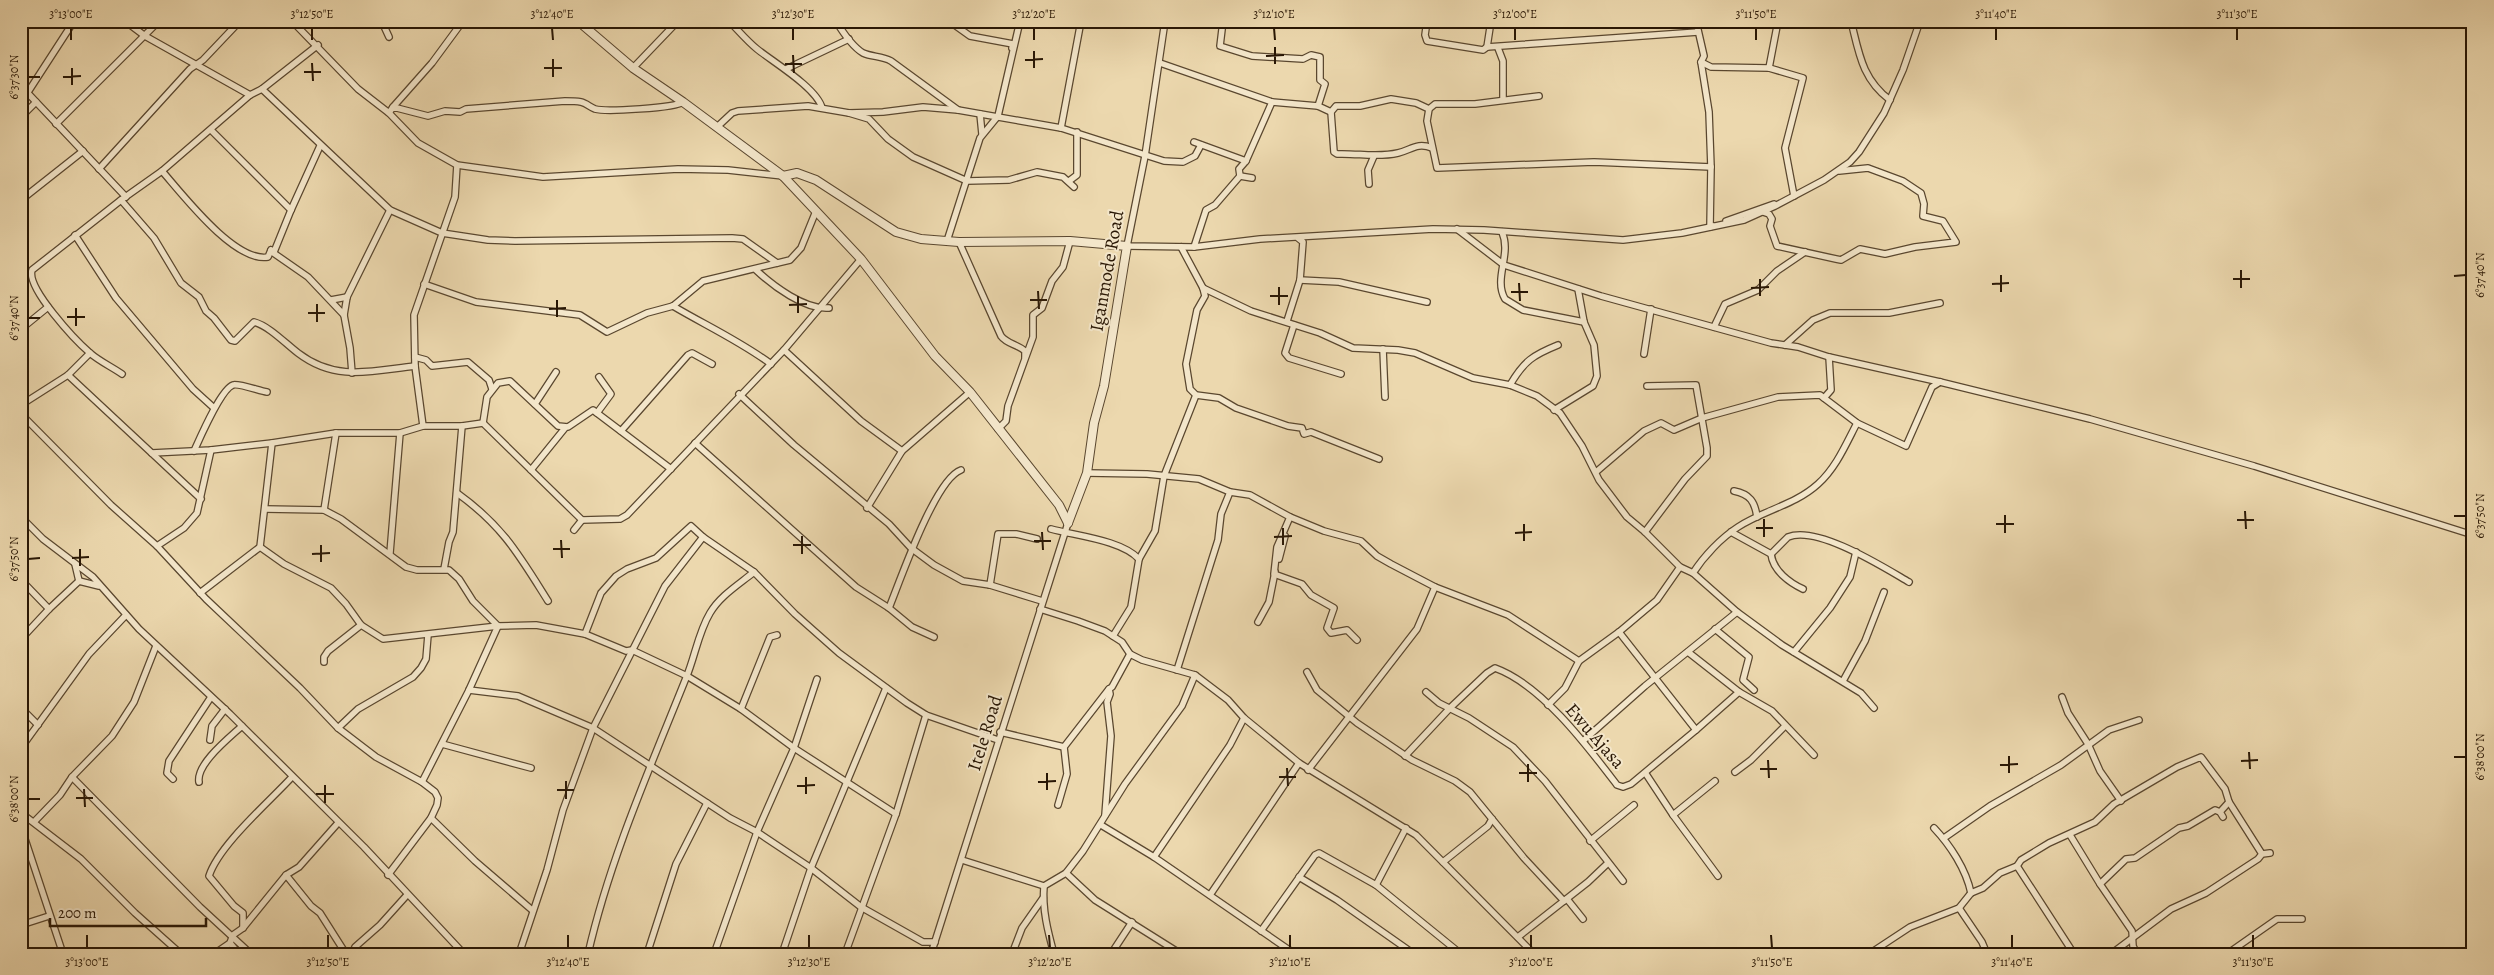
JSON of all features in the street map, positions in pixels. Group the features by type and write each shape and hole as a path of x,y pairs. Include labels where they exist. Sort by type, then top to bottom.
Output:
{"street":[{"path":"28,92 74,21"},
{"path":"125,21 145,36 250,95"},
{"path":"56,124 159,21"},
{"path":"99,169 190,69 197,65 240,21"},
{"path":"292,21 318,45 358,88 389,113 418,143 445,160 457,165 542,177 678,169 728,170 783,176 796,173 816,180 904,235 959,242 1070,241 1127,246 1181,247 1260,239 1457,229 1602,239 1648,238 1728,224 1762,212 1795,196 1850,162 1869,140 1890,100 1920,21"},
{"path":"578,21 632,68 683,102 783,176 861,258 935,356 970,392 1060,505 1068,523"},
{"path":"632,68 678,21"},
{"path":"729,21 756,48 786,69 815,96 822,108"},
{"path":"836,21 849,39 863,53 891,61 958,110"},
{"path":"949,21 970,36 1013,44 1012,49"},
{"path":"982,134 998,116 1020,21"},
{"path":"1061,128 1081,21"},
{"name":"Iganmode Road","path":"1068,523 1087,473 1094,423 1104,386 1113,323 1145,156 1165,21"},
{"path":"1223,21 1220,46 1252,56 1303,59 1311,55 1320,57 1320,80 1325,84 1318,106"},
{"path":"1427,21 1425,39 1432,43 1483,50 1487,47 1498,48 1698,32"},
{"path":"1487,47 1491,21"},
{"path":"1696,21 1704,56 1701,62 1709,112 1711,167 1710,227 1795,196"},
{"path":"1769,68 1778,21"},
{"path":"1851,21 1864,68 1870,81 1890,100"},
{"path":"382,22 389,37"},
{"path":"389,113 393,106 432,63 460,25"},
{"path":"786,69 849,39"},
{"path":"122,374 90,353 48,307 31,279 32,270 75,235 162,171 250,95 262,89 318,45"},
{"path":"1498,48 1502,61 1503,100"},
{"path":"1701,62 1710,66 1769,68 1803,78 1785,148 1795,196"},
{"path":"1160,63 1272,102 1318,106 1331,112"},
{"path":"21,86 124,198 154,238 178,280 199,297 206,311 231,340 235,342 252,322 257,322 307,360 322,368 352,373 415,366"},
{"path":"262,89 320,146 390,210 442,233 488,240 516,241 732,238 748,242 777,263"},
{"path":"1539,96 1475,104 1435,104 1429,109 1427,121 1437,168 1594,162 1711,167"},
{"path":"1429,109 1410,101 1384,99 1360,106 1336,106 1331,112 1335,154 1374,156 1399,153 1421,144 1432,148"},
{"path":"21,117 36,102"},
{"path":"393,106 428,116 445,111 460,112 466,108 532,102 582,102 594,109 615,108 629,111 676,106 683,102"},
{"path":"1240,176 1239,169 1246,161 1272,102"},
{"path":"717,127 732,113 738,111 808,106 822,108 850,113 869,119 888,139 913,157 967,181 1009,180 1037,172 1063,176 1074,187"},
{"path":"850,113 883,112 923,107 958,110 1061,128 1120,145 1145,156 1183,162 1194,156 1201,145"},
{"path":"947,241 982,134 980,114"},
{"path":"211,130 290,210"},
{"path":"1069,181 1077,175 1077,132"},
{"path":"1194,142 1246,161"},
{"path":"270,250 274,252 290,210 320,146"},
{"path":"21,200 82,151"},
{"path":"1369,184 1368,170 1374,156"},
{"path":"423,426 415,366 414,315 455,197 457,165"},
{"path":"1762,212 1769,214 1772,219 1770,226 1777,246 1841,260 1860,249 1885,254 1915,247 1956,242 1943,221 1923,216 1924,204 1921,193 1914,187 1868,168 1839,170"},
{"path":"162,171 190,204 234,248 244,254 261,259 268,258 270,250"},
{"path":"1240,176 1252,178"},
{"path":"1194,247 1206,210 1215,205 1240,176"},
{"path":"352,373 344,315 347,297 390,210"},
{"path":"424,284 476,302 580,315 607,332 647,313 673,306 703,281 756,270 790,260 796,256 801,248 816,211"},
{"path":"1457,229 1504,265 1578,289 1829,357 2090,419 2254,466 2473,535"},
{"path":"1502,232 1506,246 1503,274"},
{"path":"75,235 116,298 193,389 214,408"},
{"path":"1287,321 1300,280 1303,242 1298,238"},
{"path":"998,429 1006,421 1008,406 1033,337 1033,315 1042,308 1052,281 1063,267 1070,241"},
{"path":"959,242 1001,336 1005,341 1017,345 1025,351 1025,359"},
{"path":"1181,247 1204,288 1205,296"},
{"path":"270,250 308,277 344,315"},
{"path":"1792,250 1795,261"},
{"path":"1714,327 1725,304 1758,290 1777,271 1795,261 1805,252"},
{"path":"484,423 582,520 620,519 671,469 739,394 784,350 861,258"},
{"path":"1511,267 1500,278 1501,292 1512,305 1528,312 1584,322"},
{"path":"756,270 774,287 819,309 829,308"},
{"path":"1300,280 1339,282 1427,302"},
{"path":"1204,288 1251,311 1287,321 1353,348 1415,353 1473,378 1510,384 1532,393 1560,413 1612,500 1627,518 1645,532 1680,567 1692,573 1737,612 1794,652 1862,693 1874,708"},
{"path":"1554,410 1593,386 1597,379 1594,345 1584,322 1578,289"},
{"path":"1211,293 1205,296 1197,310 1186,364 1187,380 1190,389 1196,395 1219,398 1236,408 1288,426 1302,428 1304,434 1311,432 1379,459"},
{"path":"331,300 347,297"},
{"path":"1785,345 1813,320 1830,313 1888,313 1940,303"},
{"path":"673,306 712,330 742,343 771,364"},
{"path":"21,329 48,307"},
{"path":"1644,354 1651,309"},
{"path":"1294,325 1286,353 1289,358 1341,374"},
{"path":"1510,384 1520,368 1533,356 1558,345"},
{"path":"1384,349 1385,397"},
{"path":"784,350 861,421 902,451"},
{"path":"21,405 68,375 90,353"},
{"path":"621,431 688,355 692,353 712,364"},
{"path":"415,357 426,360 432,366 468,362 489,380 492,389"},
{"path":"1824,398 1831,390 1829,357"},
{"path":"535,404 556,372"},
{"path":"68,375 201,499"},
{"path":"597,413 611,394 599,377"},
{"path":"484,423 487,397 492,389 502,381 510,382 558,426 564,428"},
{"path":"1596,472 1644,432 1661,423 1674,430 1702,418 1778,397 1820,395 1857,423 1906,446 1932,387 1940,382"},
{"path":"194,451 214,408 234,384 267,392"},
{"path":"1645,532 1685,479 1707,456 1696,385 1647,386"},
{"path":"867,508 902,451 970,392"},
{"path":"739,394 867,508 889,524 911,548 947,574 963,582 990,585 1042,601"},
{"path":"1113,636 1131,607 1139,559 1156,525 1164,476 1196,395"},
{"path":"531,470 564,428 589,411 597,413 671,469"},
{"path":"21,414 112,505 157,546 200,593 300,688 338,728 376,757 422,782 435,792 438,798 431,818 388,875"},
{"path":"152,453 211,450 336,433 400,433 423,426 462,426 484,423"},
{"path":"1692,573 1705,556 1731,532 1794,501 1818,484 1830,471 1857,423"},
{"path":"444,569 448,542 453,532 462,426"},
{"path":"324,510 336,433"},
{"path":"390,553 392,544 391,520 400,433"},
{"path":"200,593 260,547 272,443"},
{"path":"695,443 856,587 889,608 912,627 934,637"},
{"path":"157,546 184,528 197,513 211,450"},
{"path":"889,608 911,548 939,494 955,472 961,470"},
{"path":"1087,473 1199,479 1230,492 1250,496 1290,518 1324,531 1362,540 1377,556 1435,587 1508,615 1579,661"},
{"path":"1734,491 1741,492 1752,499 1757,518"},
{"path":"1177,670 1218,540 1221,514 1230,492"},
{"path":"457,493 482,511 505,535 548,601"},
{"path":"1060,505 1072,511"},
{"path":"265,509 324,510 341,519 371,543 390,553 412,570 444,569 454,574 473,600 498,626"},
{"path":"21,517 43,539 93,577 99,586 156,646 242,726 364,847 388,875 464,954"},
{"path":"1258,622 1269,602 1277,547 1290,518"},
{"path":"574,530 582,520"},
{"name":"Itele Road","path":"933,948 1042,601 1067,533 1068,523"},
{"path":"585,634 601,593 620,572 656,558 691,526 703,537 754,572 802,620 839,653 886,688 926,715 998,740"},
{"path":"1052,529 1116,545 1133,553 1139,559"},
{"path":"1731,532 1771,554 1773,562 1784,577 1803,589"},
{"path":"990,585 998,534 1016,534 1037,539"},
{"path":"1771,554 1788,537 1796,535 1820,538 1856,552 1908,582"},
{"path":"518,954 547,870 563,810 593,728 665,586 703,537"},
{"path":"260,547 284,564 331,588 346,604 361,625 383,639 498,626 536,625 585,634 626,651 632,650 687,676 741,709 794,748 896,814"},
{"path":"1794,652 1830,608 1850,577 1856,552"},
{"path":"75,564 78,581"},
{"path":"1548,705 1566,688 1579,661 1619,632 1663,594 1680,567"},
{"path":"588,954 602,897 650,764 687,676 700,634 711,611 720,599 754,572"},
{"path":"1274,574 1302,584 1310,595 1334,608 1327,628 1331,633 1346,630 1358,640"},
{"path":"22,581 49,608"},
{"path":"78,581 99,586"},
{"path":"21,639 49,608 78,581"},
{"path":"1308,770 1417,629 1435,587"},
{"path":"1843,681 1865,641 1884,592"},
{"path":"1040,609 1078,621 1113,636 1122,642 1130,654 1196,676 1228,700 1244,718 1308,770 1406,828 1423,841 1534,954"},
{"path":"1583,742 1737,612"},
{"path":"21,748 89,654 126,615"},
{"path":"324,662 328,651 361,625"},
{"path":"422,782 469,690 498,626"},
{"path":"1715,629 1749,657 1743,680 1754,690"},
{"path":"1619,632 1696,730"},
{"path":"338,728 358,709 413,677 426,659 428,635"},
{"path":"741,709 763,651 770,637 776,635"},
{"path":"34,822 60,796 72,777 112,736 134,702 156,646"},
{"path":"1688,652 1738,692 1772,711 1814,754"},
{"path":"1058,805 1067,774 1064,747 1112,687 1130,654"},
{"name":"Ewu Ajasa","path":"1450,708 1487,673 1495,668 1523,684 1548,705 1583,742 1618,785 1626,787 1646,774 1738,692"},
{"path":"1307,672 1317,690 1350,716 1405,756 1456,781 1470,792 1498,826 1583,919"},
{"path":"962,860 1044,886 1066,873 1101,825 1125,784 1182,706 1196,676"},
{"path":"714,954 757,832 794,748 817,679"},
{"path":"782,954 811,868 886,688"},
{"path":"1105,817 1111,736 1107,702 1110,694 1109,689"},
{"path":"469,690 518,696 593,728 707,803 757,832 811,868 861,907 933,948"},
{"path":"1426,692 1513,747 1545,781 1623,881"},
{"path":"173,779 167,773 169,761 211,697"},
{"path":"2062,697 2068,713 2088,744 2100,771 2121,801"},
{"path":"21,708 38,726"},
{"path":"1405,756 1450,708"},
{"path":"210,740 212,726 224,709"},
{"path":"845,954 896,814 926,715"},
{"path":"1154,857 1230,745 1244,718"},
{"path":"1944,838 1990,806 2061,765 2109,730 2139,720"},
{"path":"200,782 202,768 221,745 242,726"},
{"path":"1735,772 1751,760 1785,726"},
{"path":"1000,732 1064,747"},
{"path":"442,744 531,768"},
{"path":"2070,835 2095,822 2110,807 2177,767 2201,757 2225,790 2229,802 2262,854"},
{"path":"1210,895 1299,763"},
{"path":"1646,774 1673,816 1718,876"},
{"path":"72,777 200,907 233,935 251,954"},
{"path":"243,928 243,913 228,900 209,876 218,856 292,777"},
{"path":"1673,816 1716,780"},
{"path":"2100,884 2108,879 2126,859 2135,858 2179,828 2188,826 2202,816 2215,810 2221,815 2229,802"},
{"path":"647,954 676,864 707,803"},
{"path":"1590,841 1634,805"},
{"path":"21,813 81,859 135,913 182,954"},
{"path":"431,818 475,861 532,910"},
{"path":"1443,862 1488,826 1492,819"},
{"path":"214,954 230,943 233,935 243,928 286,875 299,867 338,822"},
{"path":"1101,825 1154,857 1295,954"},
{"path":"1488,826 1498,826"},
{"path":"21,827 63,954"},
{"path":"1376,885 1406,828"},
{"path":"1934,828 1944,838 1958,859 1971,893"},
{"path":"1869,954 1910,927 1959,908 1971,893 1982,888 2000,873 2017,866 2021,860 2049,842 2068,832 2100,884 2130,926 2133,946 2137,954"},
{"path":"1261,932 1298,877 1315,855 1319,853 1376,885 1461,954"},
{"path":"2111,954 2171,909 2213,889 2258,859 2262,854 2270,853"},
{"path":"1518,938 1566,900 1608,863"},
{"path":"2017,866 2074,954"},
{"path":"1066,873 1095,900 1181,954"},
{"path":"286,875 311,906 320,913 346,954"},
{"path":"1298,877 1337,900 1414,954"},
{"path":"1044,886 1043,898 1047,929 1054,954"},
{"path":"352,954 355,947 380,925 407,895"},
{"path":"1012,954 1022,928 1043,898"},
{"path":"1959,908 1982,942 1987,954"},
{"path":"21,926 49,916"},
{"path":"2227,954 2277,919 2302,919"},
{"path":"1111,954 1132,922"},
{"path":"230,943 235,949 235,954"}]}
